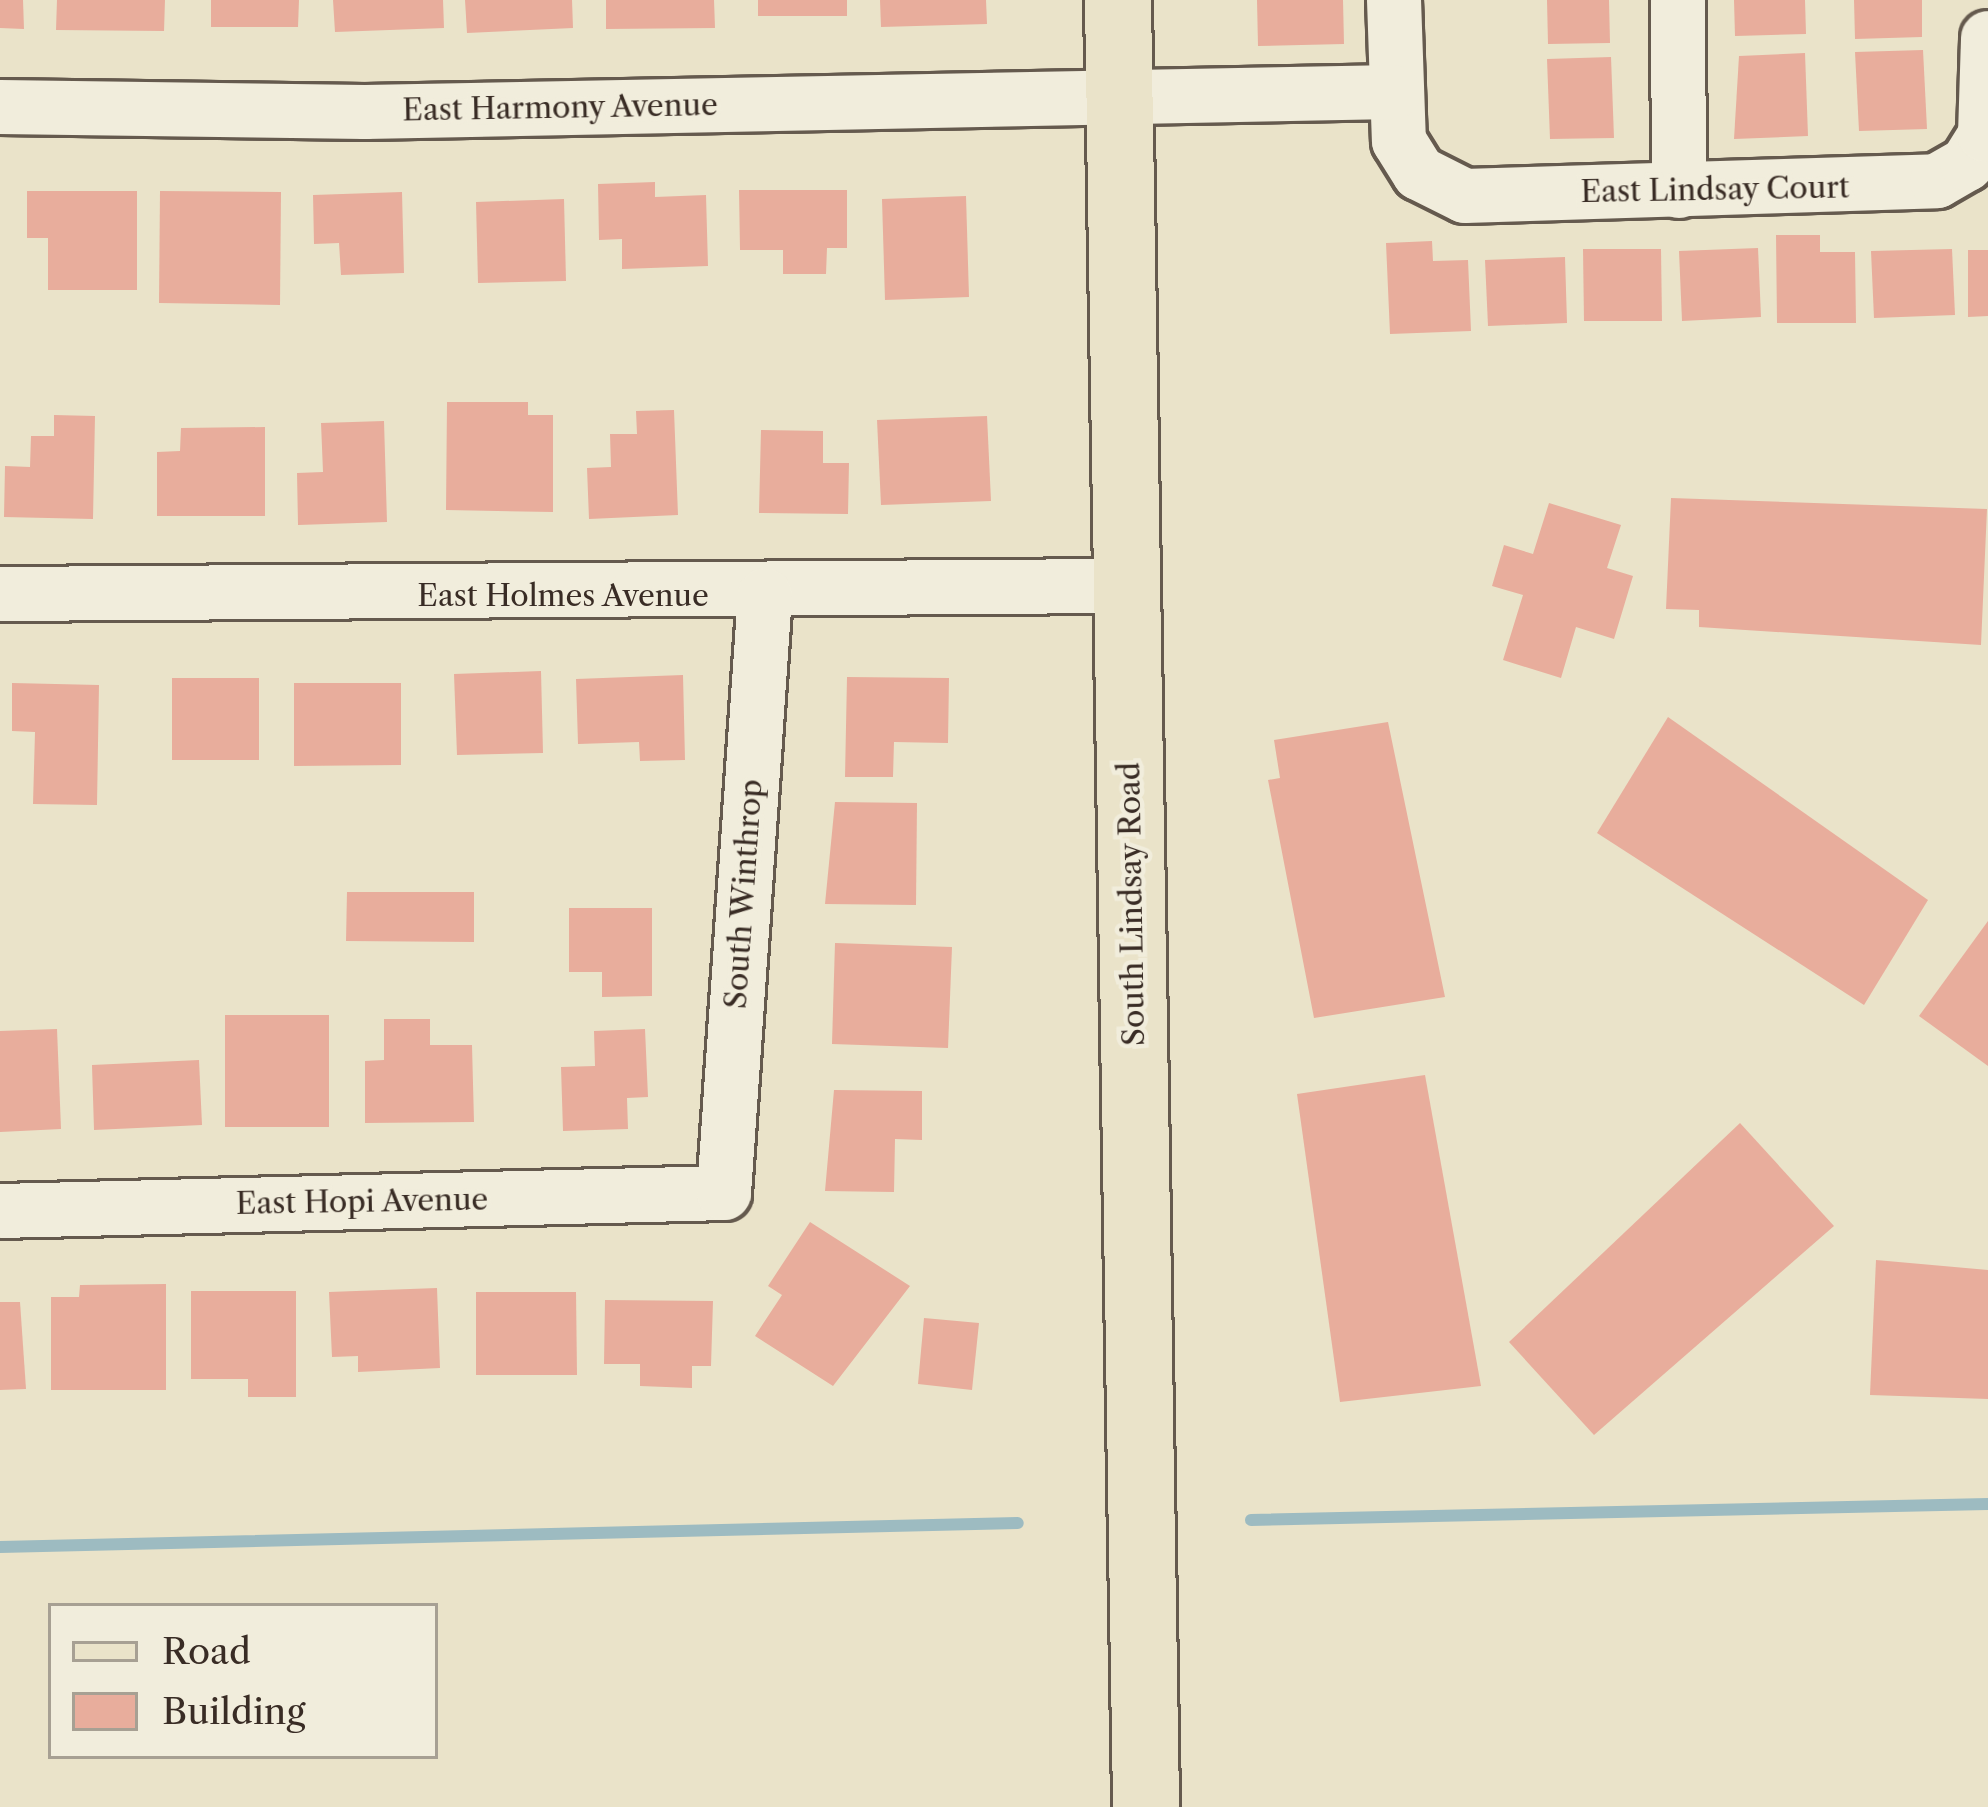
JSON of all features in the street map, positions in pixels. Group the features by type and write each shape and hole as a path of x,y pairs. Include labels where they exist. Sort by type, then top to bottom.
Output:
{"main road":[{"name":"South Lindsay Road","path":"1118,0 1146,1807"}],"street":[{"name":"East Lindsay Court","path":"1394,0 1394,92 1407,159 1449,192 1914,186 1953,174 1985,134 1988,38"},
{"path":"1678,0 1679,191"},
{"path":"1120,98 1394,92"},
{"name":"East Harmony Avenue","path":"0,107 365,112 1120,98"},
{"name":"East Holmes Avenue","path":"0,593 765,595 1127,586"},
{"name":"South Winthrop","path":"724,1193 765,595"},
{"name":"East Hopi Avenue","path":"0,1211 724,1193"}],"building":[{"path":"0,0 23,0 24,29 0,28"},
{"path":"57,0 165,0 164,31 56,30"},
{"path":"211,0 299,0 298,27 211,27"},
{"path":"333,0 443,0 444,28 335,32"},
{"path":"465,0 572,0 573,28 467,33"},
{"path":"606,0 714,0 715,28 606,29"},
{"path":"758,0 847,0 847,16 758,16"},
{"path":"880,0 986,0 987,24 881,27"},
{"path":"1257,0 1343,0 1344,44 1258,46"},
{"path":"1547,0 1609,0 1610,43 1548,44"},
{"path":"1734,0 1805,0 1806,34 1735,36"},
{"path":"1854,0 1922,0 1922,37 1855,39"},
{"path":"1923,50 1927,129 1859,131 1855,52"},
{"path":"1805,53 1808,136 1734,139 1739,56"},
{"path":"1611,57 1614,138 1550,139 1547,59"},
{"path":"655,182 655,197 706,195 708,266 622,269 622,239 599,240 598,184"},
{"path":"739,190 847,190 847,248 827,248 826,274 783,274 783,250 740,250"},
{"path":"27,191 137,191 137,290 48,290 48,238 27,238"},
{"path":"160,191 281,192 280,305 159,303"},
{"path":"402,192 404,273 341,275 339,243 314,244 313,195"},
{"path":"966,196 969,297 885,300 882,199"},
{"path":"564,199 566,281 478,283 476,202"},
{"path":"1776,235 1820,235 1820,252 1855,252 1856,323 1777,323"},
{"path":"1432,241 1433,261 1468,260 1471,331 1390,334 1386,243"},
{"path":"1758,248 1761,317 1682,321 1679,251"},
{"path":"1583,249 1661,249 1662,321 1584,321"},
{"path":"1952,249 1955,315 1874,318 1871,251"},
{"path":"1968,250 1988,250 1988,316 1968,317"},
{"path":"1565,257 1567,323 1488,326 1485,260"},
{"path":"447,402 528,402 528,415 553,415 553,512 446,510"},
{"path":"674,410 678,515 589,519 587,468 611,467 610,434 637,434 636,411"},
{"path":"54,415 95,416 93,519 4,517 5,466 30,467 31,436 54,436"},
{"path":"987,416 991,501 881,505 877,420"},
{"path":"384,421 387,522 298,525 297,473 323,472 321,423"},
{"path":"265,427 265,516 157,516 157,452 180,451 181,428"},
{"path":"761,430 823,431 823,463 849,463 848,514 759,513"},
{"path":"1671,498 1987,509 1981,645 1699,627 1699,610 1666,609"},
{"path":"1549,503 1621,525 1607,568 1633,576 1614,639 1576,627 1561,678 1503,660 1523,595 1492,586 1504,545 1533,554"},
{"path":"541,671 543,753 457,755 454,674"},
{"path":"683,675 685,760 640,761 639,742 578,744 576,679"},
{"path":"847,677 949,678 948,743 894,742 893,777 845,777"},
{"path":"172,678 259,678 259,760 172,760"},
{"path":"12,683 99,685 97,805 33,804 35,732 12,731"},
{"path":"294,683 401,683 401,765 294,766"},
{"path":"1668,717 1928,900 1864,1005 1597,833"},
{"path":"1388,722 1445,997 1314,1018 1268,780 1280,778 1274,740"},
{"path":"835,802 917,803 916,905 825,904"},
{"path":"347,892 474,892 474,942 346,941"},
{"path":"569,908 652,908 652,996 602,997 602,972 569,972"},
{"path":"1988,921 1988,1066 1919,1016"},
{"path":"835,943 952,947 948,1048 832,1044"},
{"path":"225,1015 329,1015 329,1127 225,1127"},
{"path":"384,1019 430,1019 430,1045 472,1045 474,1122 365,1123 365,1061 384,1060"},
{"path":"57,1029 61,1129 0,1132 0,1031"},
{"path":"645,1029 648,1097 627,1098 628,1129 563,1131 561,1067 595,1066 594,1031"},
{"path":"199,1060 202,1125 94,1130 92,1065"},
{"path":"1425,1075 1481,1386 1340,1402 1297,1094"},
{"path":"834,1090 922,1091 922,1140 895,1139 894,1192 825,1191"},
{"path":"1740,1123 1834,1226 1594,1435 1509,1342"},
{"path":"810,1222 910,1286 833,1386 755,1336 782,1295 768,1286"},
{"path":"1876,1260 1988,1270 1988,1399 1870,1395"},
{"path":"166,1284 166,1390 51,1390 51,1297 79,1297 80,1285"},
{"path":"437,1288 440,1368 358,1372 358,1356 332,1357 329,1292"},
{"path":"191,1291 296,1291 296,1397 248,1397 248,1379 191,1379"},
{"path":"476,1292 576,1292 577,1375 476,1375"},
{"path":"605,1300 713,1301 711,1366 692,1366 692,1388 640,1386 640,1364 604,1364"},
{"path":"0,1302 20,1302 26,1389 0,1390"},
{"path":"924,1318 979,1323 972,1390 918,1384"}],"waterway":[{"path":"1251,1520 1988,1504"},
{"path":"0,1547 1018,1523"}]}
